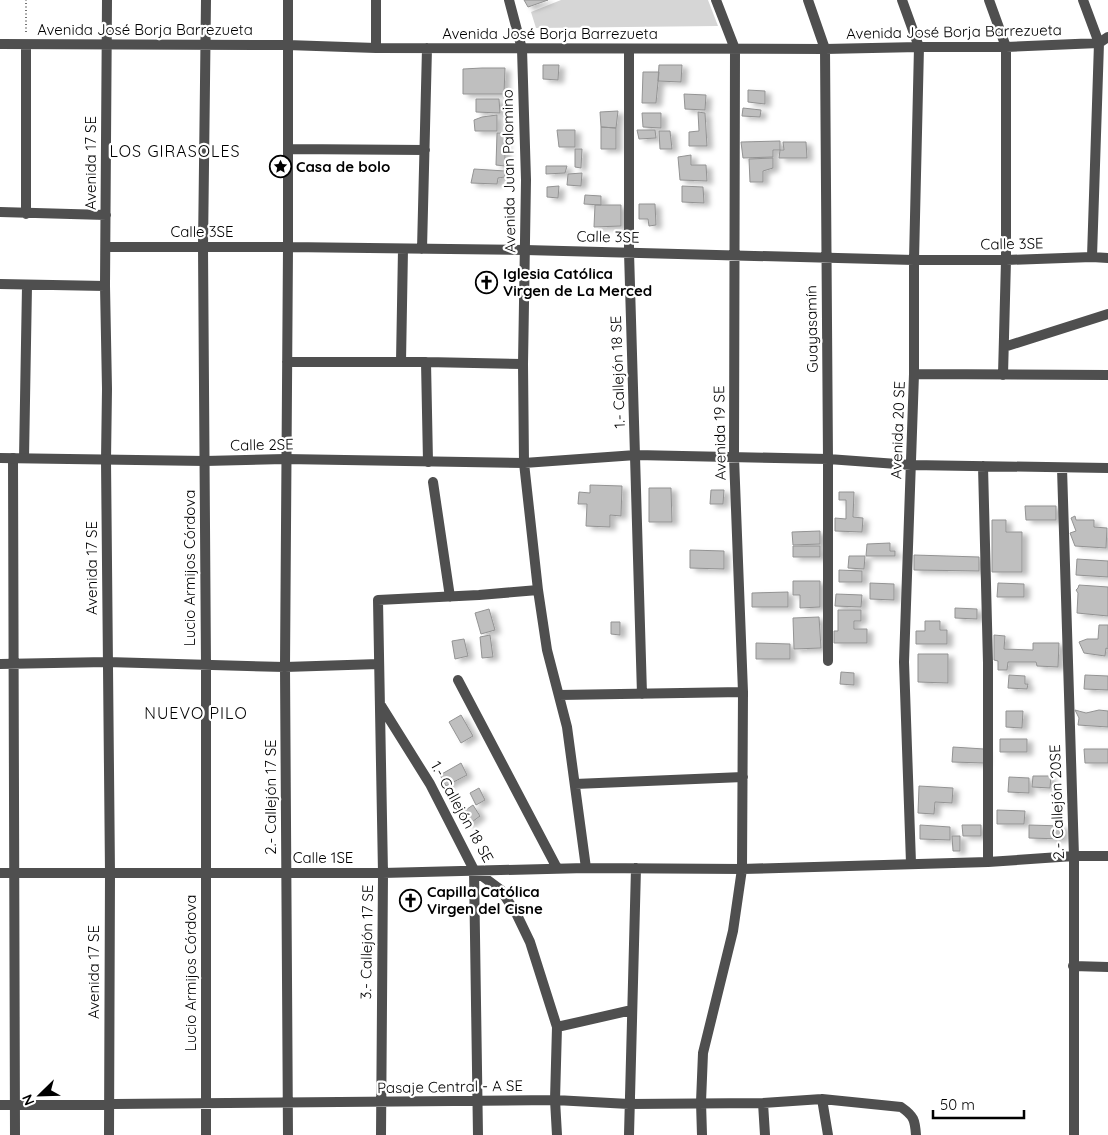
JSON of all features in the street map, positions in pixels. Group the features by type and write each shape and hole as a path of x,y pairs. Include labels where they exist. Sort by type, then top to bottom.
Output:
{"street":[{"name":"Avenida 17 SE","path":"107,0 107,247 105,286 110,873 109,1135"},
{"name":"Lucio Armijos Córdova","path":"206,0 203,247 206,666 206,1135"},
{"name":"2.- Callejón 17 SE","path":"288,0 288,246 285,459 288,1135"},
{"path":"376,0 376,48"},
{"name":"Avenida Juan Palomino","path":"509,0 522,49 526,180 523,364 524,463 538,590 547,650 567,727 586,868"},
{"name":"Avenida 19 SE","path":"702,1135 701,1102 704,1053 733,931 742,868 743,692 734,457 735,49 716,0"},
{"name":"Guayasamín","path":"808,0 824,49 828,661"},
{"name":"Avenida 20 SE","path":"902,0 919,47 914,260 914,374 904,662 911,863"},
{"path":"989,0 1006,47 1006,260 1003,375"},
{"path":"1083,0 1104,40 1092,257"},
{"name":"Avenida José Borja Barrezueta","path":"0,44 287,45 522,49 824,49 1006,47 1104,40"},
{"path":"26,45 26,214"},
{"path":"422,249 428,48"},
{"name":"1.- Callejón 18 SE","path":"629,49 630,252 642,694"},
{"path":"288,149 425,150"},
{"path":"0,212 106,215"},
{"name":"Calle 3SE","path":"107,247 288,246 734,254 914,260 1108,258"},
{"path":"401,362 402,249"},
{"path":"0,284 105,286"},
{"path":"24,458 27,286"},
{"path":"1004,347 1108,314"},
{"path":"286,362 523,364"},
{"path":"426,362 428,462"},
{"path":"914,374 1108,375"},
{"name":"Calle 2SE","path":"0,458 205,461 285,459 524,463 636,455 828,459 911,465 1108,468"},
{"path":"13,458 16,1135"},
{"path":"983,466 988,663 988,862"},
{"name":"2.- Callejón 20SE","path":"1062,468 1074,856 1074,1135"},
{"path":"433,482 450,597 538,590"},
{"name":"3.- Callejón 17 SE","path":"381,1135 383,873 378,600 450,597"},
{"path":"0,664 107,662 206,666 379,664"},
{"path":"458,680 557,868"},
{"path":"559,695 743,692"},
{"name":"1.- Callejón 18 SE","path":"379,703 430,784 474,870 501,890 530,942 557,1027 556,1135"},
{"path":"575,784 743,777"},
{"name":"Calle 1SE","path":"0,873 383,873 557,868 742,868 988,862 1074,856 1108,856"},
{"path":"629,1135 636,868"},
{"path":"474,870 478,1135"},
{"path":"1073,966 1108,967"},
{"path":"557,1027 632,1010"},
{"path":"822,1099 828,1135"},
{"name":"Pasaje Central - A SE","path":"0,1105 555,1100 629,1104 763,1103 822,1099 901,1107 911,1114 915,1123 916,1135"},
{"path":"763,1103 765,1135"}],"path":[{"path":"26,0 26,45"}],"shaded area":[{"path":"561,0 708,0 718,26 536,28 531,12"}],"building":[{"path":"524,0 548,0 528,7"},
{"path":"543,65 559,65 558,80 543,79"},
{"path":"659,65 682,65 681,82 658,81"},
{"path":"505,68 504,94 463,94 463,69"},
{"path":"643,72 659,72 656,103 642,103"},
{"path":"748,90 765,91 765,104 748,102"},
{"path":"684,94 706,95 705,110 685,109"},
{"path":"476,99 499,99 500,113 476,112"},
{"path":"743,108 761,110 760,117 742,116"},
{"path":"618,111 616,128 601,127 600,112"},
{"path":"698,112 705,113 707,146 689,146 689,132 699,131"},
{"path":"642,113 661,113 661,128 643,127"},
{"path":"497,115 497,131 475,131 474,120"},
{"path":"601,127 616,128 616,149 601,149"},
{"path":"557,130 575,130 575,147 559,147"},
{"path":"637,130 655,130 656,138 639,139"},
{"path":"659,131 670,131 672,149 660,149"},
{"path":"497,133 505,133 505,166 496,165"},
{"path":"780,141 780,150 773,150 773,157 743,158 741,142"},
{"path":"783,142 806,142 807,158 779,158 780,150 784,150"},
{"path":"575,149 582,149 581,168 575,167"},
{"path":"691,155 691,165 706,165 707,181 680,180 678,157"},
{"path":"773,158 773,168 763,171 763,182 750,182 749,159"},
{"path":"546,166 567,166 565,173 546,174"},
{"path":"474,169 505,171 505,177 498,178 497,184 471,183"},
{"path":"582,173 581,186 567,185 568,174"},
{"path":"559,186 558,198 547,197 547,187"},
{"path":"682,186 703,187 704,203 682,202"},
{"path":"585,195 601,196 601,205 584,204"},
{"path":"639,204 655,204 656,225 649,226 648,219 639,219"},
{"path":"595,205 621,205 621,226 594,227"},
{"path":"590,485 622,486 621,516 610,515 610,527 586,526 587,504 578,504 579,492 590,493"},
{"path":"649,488 671,488 672,522 649,522"},
{"path":"711,490 724,490 723,504 710,504"},
{"path":"839,492 854,492 853,517 863,518 862,532 835,531 835,518 846,519 846,500 839,500"},
{"path":"1025,506 1056,506 1056,520 1026,520"},
{"path":"1075,516 1076,520 1094,520 1094,527 1107,528 1106,548 1075,546 1070,533 1076,531 1071,518"},
{"path":"992,520 1006,520 1006,532 1022,532 1022,572 992,572"},
{"path":"820,531 820,544 793,545 792,532"},
{"path":"890,543 890,551 895,551 895,556 866,556 867,544"},
{"path":"793,546 820,546 820,557 793,557"},
{"path":"690,550 724,551 724,569 690,568"},
{"path":"914,555 979,557 979,571 914,570"},
{"path":"849,556 865,556 864,569 848,568"},
{"path":"1077,559 1108,561 1108,577 1076,575"},
{"path":"839,570 862,571 862,582 839,582"},
{"path":"793,581 820,581 820,607 800,608 800,595 793,595"},
{"path":"870,583 894,584 894,600 870,599"},
{"path":"998,583 1024,584 1024,597 997,597"},
{"path":"1079,585 1108,587 1108,616 1077,613 1078,593 1076,590"},
{"path":"788,592 788,607 752,607 752,593"},
{"path":"836,594 862,595 861,607 835,606"},
{"path":"955,608 977,609 977,619 955,618"},
{"path":"489,609 495,630 481,634 475,613"},
{"path":"838,610 861,610 861,621 854,621 854,629 867,629 867,643 834,643 834,631 838,631"},
{"path":"819,617 821,648 794,649 793,618"},
{"path":"925,621 940,621 940,630 947,630 947,644 916,644 916,631 925,631"},
{"path":"611,622 620,622 620,635 611,634"},
{"path":"1099,625 1108,625 1108,649 1106,648 1105,656 1084,653 1079,642 1087,639 1098,639"},
{"path":"490,635 493,657 482,658 480,637"},
{"path":"994,635 1005,636 1004,649 1033,650 1033,643 1059,643 1058,667 1037,666 1036,662 1008,662 1007,670 998,670 998,661 994,660"},
{"path":"464,639 468,656 455,659 452,641"},
{"path":"756,643 790,644 790,659 756,659"},
{"path":"918,654 948,654 948,683 918,682"},
{"path":"841,672 854,673 854,685 840,684"},
{"path":"1009,675 1025,676 1025,684 1028,684 1027,689 1008,688"},
{"path":"1085,675 1108,676 1108,690 1084,689"},
{"path":"1075,710 1086,713 1099,710 1108,711 1108,727 1078,725 1079,718"},
{"path":"1006,711 1023,711 1022,728 1006,727"},
{"path":"461,715 473,736 461,743 449,722"},
{"path":"1000,739 1027,739 1027,752 1000,752"},
{"path":"953,747 984,749 984,763 952,762"},
{"path":"1084,749 1108,749 1108,763 1085,763"},
{"path":"461,763 467,775 446,786 440,775"},
{"path":"1033,776 1051,776 1050,788 1032,787"},
{"path":"1009,777 1029,778 1029,793 1008,792"},
{"path":"919,786 953,788 952,803 935,802 934,814 918,813"},
{"path":"479,788 485,800 476,805 470,793"},
{"path":"473,805 480,816 468,825 460,814"},
{"path":"997,810 1025,811 1024,824 997,824"},
{"path":"920,825 950,827 950,840 920,839"},
{"path":"962,825 981,825 981,836 963,836"},
{"path":"1029,825 1063,826 1063,839 1029,838"},
{"path":"952,836 960,836 960,851 953,851"}],"place":[{"name":"Casa de bolo","path":"280,167"},
{"name":"Iglesia Católica Virgen de La Merced","path":"487,283"},
{"name":"Capilla Católica Virgen del Cisne","path":"411,901"}],"district":[{"name":"LOS GIRASOLES","path":"175,151"},
{"name":"NUEVO PILO","path":"196,713"}]}
